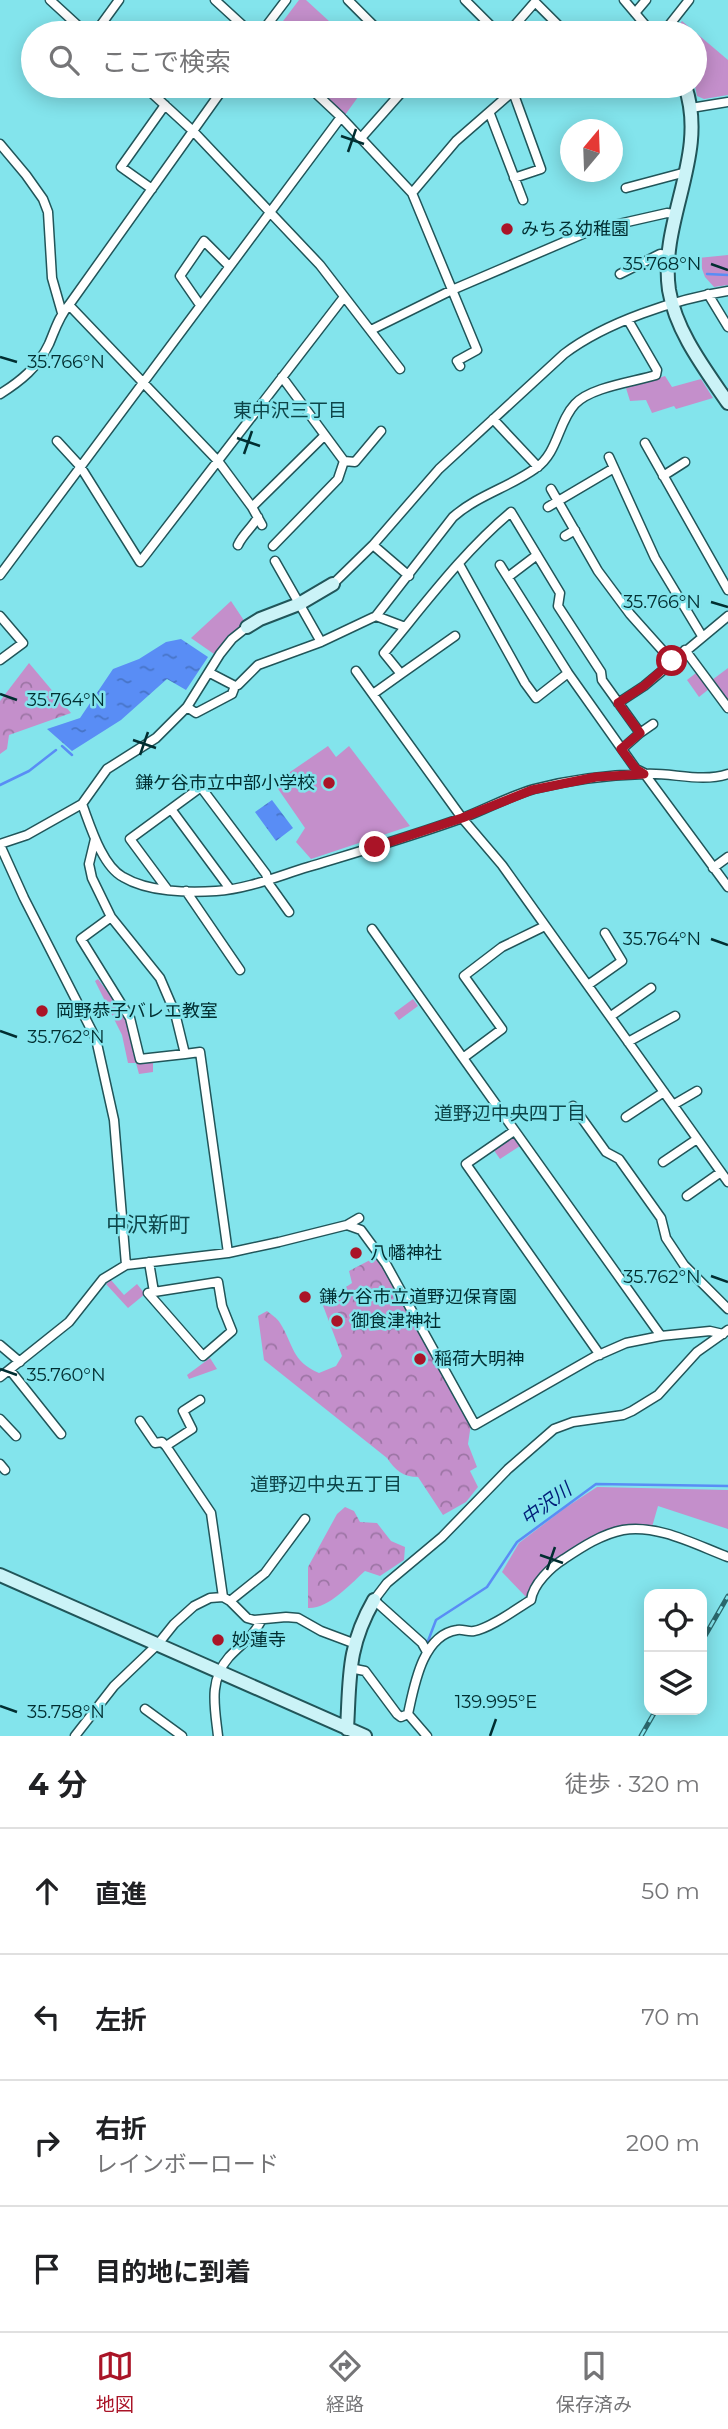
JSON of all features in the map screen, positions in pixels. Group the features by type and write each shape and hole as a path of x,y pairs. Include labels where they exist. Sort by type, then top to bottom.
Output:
{"street":[{"path":"50,0 73,21"},
{"path":"104,21 119,0"},
{"path":"215,0 238,21"},
{"path":"270,21 286,0"},
{"path":"348,0 369,21"},
{"path":"465,0 486,21"},
{"path":"624,0 642,21"},
{"path":"635,13 646,0"},
{"path":"672,21 688,0"},
{"path":"518,21 535,2 554,21"},
{"path":"157,98 193,131 320,265 400,369"},
{"path":"0,394 21,382 30,372 48,346 62,313 216,98"},
{"path":"320,98 412,193 477,350 457,361 460,366"},
{"path":"361,138 396,98"},
{"path":"412,193 456,141 507,98"},
{"path":"514,178 541,169 519,98"},
{"path":"688,98 692,133 686,172 674,214 668,262 672,304 693,349 728,403"},
{"path":"691,107 728,102"},
{"path":"152,189 121,167 165,105"},
{"path":"490,114 523,200"},
{"path":"0,575 341,117"},
{"path":"0,144 43,199 48,212 52,278 62,313"},
{"path":"626,188 686,172"},
{"path":"371,330 452,290 592,230 667,213 674,214"},
{"path":"200,305 180,275 204,242 229,266"},
{"path":"620,274 660,254 668,262"},
{"path":"126,1265 114,1120 96,1039 0,845 27,835 82,804 107,769 156,738 187,707 232,639 260,619 299,604 333,584 373,545 439,469 564,354 586,338 628,320 672,304 728,291"},
{"path":"708,294 728,327"},
{"path":"57,441 80,466 140,562 344,297"},
{"path":"69,305 218,461 252,507 260,521 242,536 238,545"},
{"path":"187,707 196,713 232,694 234,686 258,665 321,642 376,616 453,517 467,505 538,467 576,403 587,395 656,375 657,370 628,320"},
{"path":"282,377 344,461 355,462 381,431"},
{"path":"493,419 538,467"},
{"path":"252,507 324,436"},
{"path":"645,443 728,590"},
{"path":"609,457 655,558 702,636"},
{"path":"273,546 338,479 344,461"},
{"path":"663,476 685,462"},
{"path":"548,507 614,468"},
{"path":"551,489 598,571 630,614 672,661"},
{"path":"401,674 384,653 459,564 511,512 560,593 558,606 601,672 602,680 640,733"},
{"path":"565,536 575,530"},
{"path":"373,545 408,576"},
{"path":"508,577 537,555"},
{"path":"275,561 321,642"},
{"path":"459,564 536,698 568,673"},
{"path":"500,565 568,673 621,749 636,769 644,774 728,887"},
{"path":"0,616 23,643 0,660"},
{"path":"376,616 405,627"},
{"path":"618,703 644,686 728,617"},
{"path":"373,694 455,636"},
{"path":"685,650 728,708"},
{"path":"356,671 462,818 502,865 728,1182"},
{"path":"210,673 234,686"},
{"path":"621,749 653,724"},
{"path":"82,804 94,839 121,877 139,884 167,889 230,889 267,880 462,818 532,790 596,777 644,774 698,778 728,774"},
{"path":"167,889 130,839 199,785 266,874 267,880 289,912"},
{"path":"171,809 230,889"},
{"path":"94,839 89,864 92,878 111,917 160,978 175,1013 185,1054"},
{"path":"713,868 728,857"},
{"path":"186,891 235,969"},
{"path":"111,917 80,939 130,1018 140,1059 200,1052 228,1253"},
{"path":"463,1058 502,1030 464,976 502,947 545,926"},
{"path":"372,929 662,1336"},
{"path":"588,985 622,961 605,933"},
{"path":"611,1016 651,988"},
{"path":"628,1042 676,1016"},
{"path":"673,1105 696,1091"},
{"path":"626,1117 664,1092"},
{"path":"573,1106 606,1152 619,1159 661,1218 666,1238 684,1265 728,1308"},
{"path":"514,1131 466,1164 600,1355"},
{"path":"663,1162 697,1139"},
{"path":"687,1196 721,1172"},
{"path":"0,1377 73,1318 103,1279 126,1265 228,1253 347,1225 359,1218"},
{"path":"347,1225 361,1230 386,1265 475,1425 626,1343 710,1331 726,1335"},
{"path":"149,1262 153,1292"},
{"path":"218,1282 222,1306 232,1331 204,1356 148,1293 153,1292 218,1282"},
{"path":"347,1729 353,1643 373,1600 387,1583 442,1537 508,1469 554,1429 573,1422 632,1411 658,1395 697,1352 726,1335"},
{"path":"0,1345 20,1362"},
{"path":"10,1370 61,1434"},
{"path":"166,1446 192,1429 182,1408 200,1400"},
{"path":"0,1419 16,1436"},
{"path":"140,1421 155,1443 162,1442 166,1446 211,1513 226,1599 247,1618 261,1621 298,1618 321,1631 353,1643"},
{"path":"75,1736 114,1686 159,1644 174,1624 194,1606 210,1598 226,1599 265,1573 305,1519"},
{"path":"408,1714 416,1676 427,1652 443,1636 457,1630 474,1631 531,1600 539,1584 557,1563 588,1543 623,1530 658,1531 728,1557"},
{"path":"0,1575 365,1736"},
{"path":"373,1600 422,1643 427,1652"},
{"path":"218,1736 213,1700 214,1686 229,1657 251,1639 261,1621"},
{"path":"350,1668 365,1671 397,1714 401,1717 408,1714"},
{"path":"145,1709 182,1736"},
{"path":"408,1714 427,1736"}],"green space":[{"path":"299,0 306,0 329,21 283,21"},
{"path":"707,42 728,60 728,95 704,99 702,98 707,98"},
{"path":"327,98 357,98 345,115"},
{"path":"728,255 728,285 714,287 705,277 698,258"},
{"path":"665,376 672,387 701,379 713,398 652,413 646,400 630,401 626,388"},
{"path":"231,601 245,622 227,637 214,654 191,638"},
{"path":"29,663 71,713 9,735 7,749 0,754 0,701"},
{"path":"728,668 728,700 712,680"},
{"path":"696,673 709,689 699,697 687,680"},
{"path":"328,746 336,757 349,746 410,826 311,859 296,842 305,828 274,783"},
{"path":"98,979 126,1017 138,1063 153,1062 153,1072 139,1074 136,1063 128,1063 122,1035 95,981"},
{"path":"413,999 418,1006 399,1020 394,1013"},
{"path":"509,1137 514,1137 520,1146 500,1159 493,1149"},
{"path":"370,1260 380,1260 471,1424 468,1444 477,1467 470,1471 478,1487 466,1502 443,1515 418,1477 400,1472 387,1458 264,1360 258,1316 267,1311 279,1322 294,1352 303,1363 319,1373 336,1366 342,1356 322,1303 352,1283 349,1271"},
{"path":"111,1280 124,1295 137,1284 145,1294 128,1308 106,1284"},
{"path":"210,1358 217,1369 189,1379 187,1375"},
{"path":"597,1487 728,1490 728,1529 658,1506 652,1527 628,1526 615,1529 590,1538 567,1551 549,1567 526,1597 502,1572 519,1543"},
{"path":"345,1507 354,1511 360,1522 377,1523 391,1541 405,1547 404,1560 380,1576 365,1571 331,1600 308,1608 308,1567 337,1514"}],"water":[{"path":"181,639 208,657 186,690 167,679 121,720 72,751 47,729 80,718 113,669 139,659 166,642"},
{"path":"272,800 293,828 276,841 255,812"}],"waterway":[{"path":"707,274 728,275"},
{"path":"62,746 72,755"},
{"path":"0,785 29,771 56,750"},
{"name":"中沢川","path":"428,1641 436,1620 487,1587 517,1542 596,1484 728,1486"}],"railway":[{"path":"707,1632 728,1596"},
{"path":"641,1736 653,1715"}],"place":[{"name":"みちる幼稚園","path":"507,229"},
{"name":"鎌ケ谷市立中部小学校","path":"329,783"},
{"name":"岡野恭子バレエ教室","path":"42,1011"},
{"name":"八幡神社","path":"356,1253"},
{"name":"鎌ケ谷市立道野辺保育園","path":"305,1297"},
{"name":"御食津神社","path":"337,1321"},
{"name":"稲荷大明神","path":"420,1359"},
{"name":"妙蓮寺","path":"218,1640"}],"district":[{"name":"東中沢三丁目","path":"290,410"},
{"name":"道野辺中央四丁目","path":"510,1113"},
{"name":"中沢新町","path":"148,1224"},
{"name":"道野辺中央五丁目","path":"326,1484"}],"route":[{"path":"375,847 462,818 532,790 596,777 644,774 636,769 621,749 640,733 618,703 644,686 672,661"}]}
